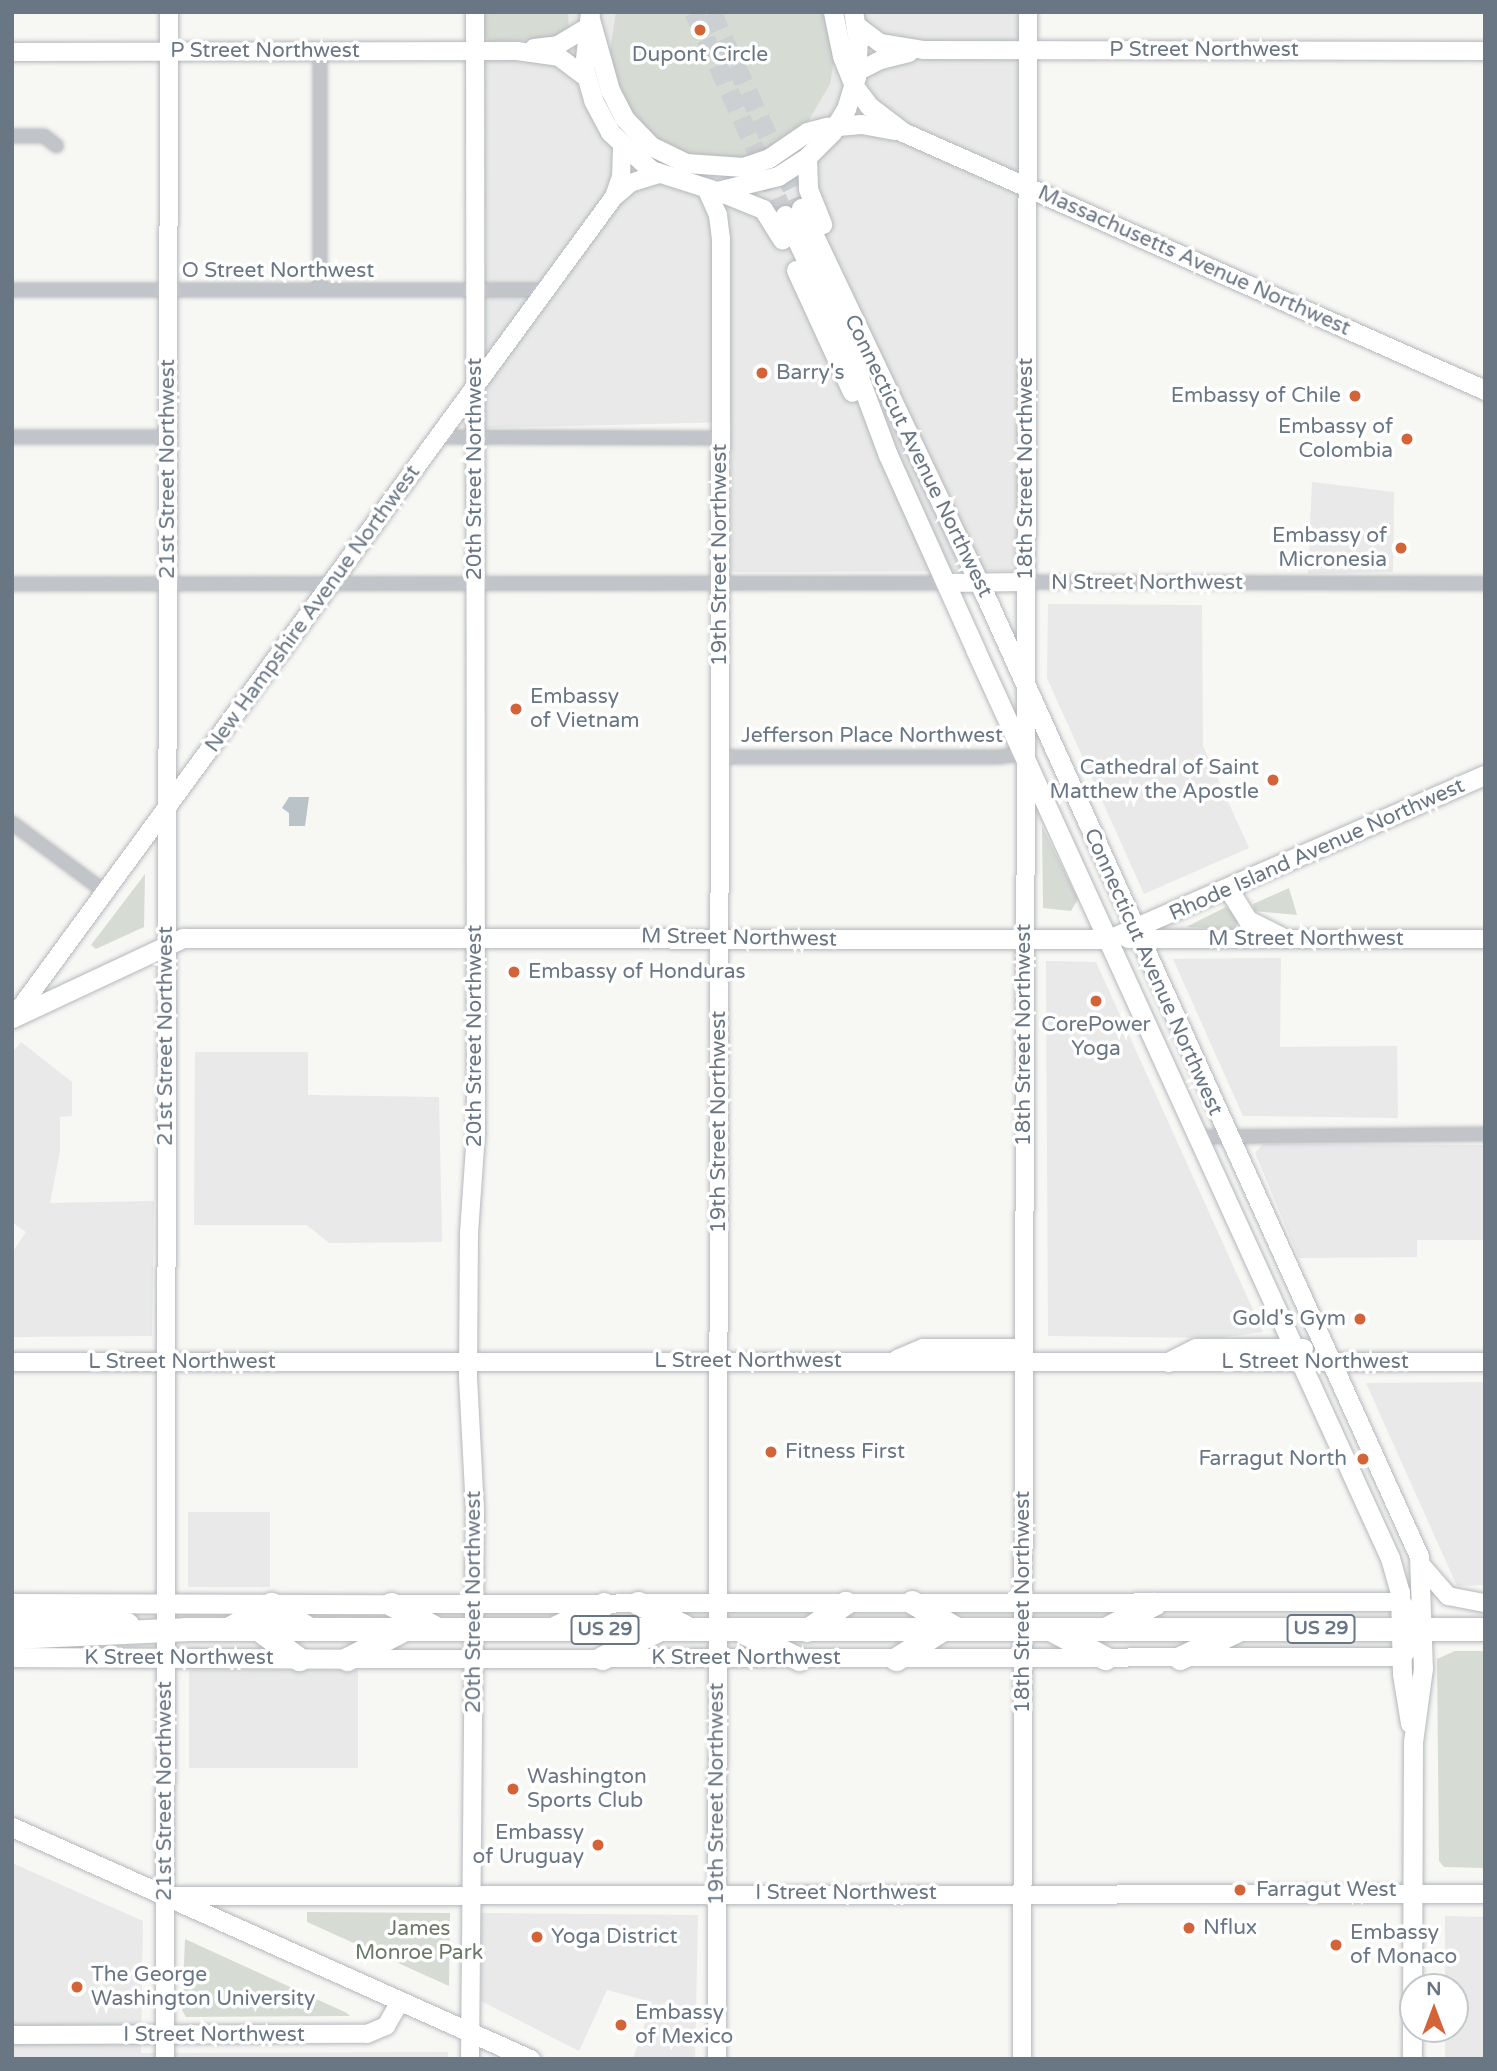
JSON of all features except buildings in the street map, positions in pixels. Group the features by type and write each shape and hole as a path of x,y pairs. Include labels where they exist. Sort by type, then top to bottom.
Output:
{"highway":[{"path":"896,1659 950,1629 912,1602"},
{"path":"807,1630 845,1603"},
{"path":"228,1629 271,1604 309,1629"},
{"path":"391,1604 439,1629"},
{"path":"550,1630 604,1604"},
{"path":"638,1604 690,1629"},
{"path":"1104,1629 1154,1604"},
{"name":"K Street Northwest","path":"12,1619 92,1619 165,1629"},
{"name":"K Street Northwest","path":"12,1637 92,1637 165,1629 1485,1629"},
{"path":"258,1629 299,1659"},
{"path":"347,1659 404,1629"},
{"path":"602,1658 660,1629"},
{"path":"1180,1658 1241,1629"},
{"path":"728,1630 799,1659"},
{"path":"1052,1630 1105,1658"}],"main road":[{"name":"21st Street Northwest","path":"165,2059 169,12"},
{"name":"20th Street Northwest","path":"470,2059 474,1603 468,1362 476,1134 475,12"},
{"path":"833,12 842,56 856,79"},
{"name":"18th Street Northwest","path":"1022,2059 1028,12"},
{"name":"P Street Northwest","path":"517,51 558,45 588,17"},
{"path":"588,17 586,77 604,122 622,147 659,174 711,190 771,215 860,410 888,455"},
{"name":"Massachusetts Avenue Northwest","path":"588,17 620,111 645,141 673,158 712,168 743,167 779,153 807,132 836,126 873,125 903,132 1485,390"},
{"name":"P Street Northwest","path":"854,19 880,43 924,50 1485,51"},
{"path":"711,190 768,180 807,157 836,126 856,79 854,19"},
{"name":"P Street Northwest","path":"856,79 881,60 924,50"},
{"name":"P Street Northwest","path":"12,52 517,51 559,57 586,77"},
{"name":"Massachusetts Avenue Northwest","path":"856,79 869,106 903,132"},
{"name":"New Hampshire Avenue Northwest","path":"613,198 621,177 622,147"},
{"path":"807,157 810,196 906,408 924,463"},
{"name":"New Hampshire Avenue Northwest","path":"12,1018 613,198 630,183 659,174"},
{"name":"19th Street Northwest","path":"711,190 721,238 717,1604 728,1630 717,1658 717,2059"},
{"name":"Connecticut Avenue Northwest","path":"793,212 924,463 1422,1566 1412,1629 1401,1602 1390,1558 888,455 793,212"},
{"name":"N Street Northwest","path":"947,583 1026,582"},
{"name":"Rhode Island Avenue Northwest","path":"1110,939 1136,934 1485,775"},
{"path":"1229,890 1248,920 1284,938"},
{"name":"M Street Northwest","path":"1136,934 1485,939"},
{"name":"M Street Northwest","path":"12,1018 167,943 208,937 1110,939"},
{"path":"1168,1362 1196,1348 1328,1355"},
{"path":"1476,1362 1485,1350"},
{"name":"L Street Northwest","path":"12,1362 891,1361 1024,1355 1168,1362"},
{"name":"L Street Northwest","path":"1328,1355 1476,1362"},
{"path":"1422,1566 1448,1596 1485,1603"},
{"path":"12,1603 1401,1602"},
{"path":"1412,1629 1402,1657 1413,1742"},
{"path":"1412,1629 1412,2059"},
{"name":"K Street Northwest","path":"12,1657 1402,1657"},
{"path":"12,1827 530,2059"},
{"name":"I Street Northwest","path":"165,1896 1485,1894"},
{"name":"I Street Northwest","path":"12,2035 367,2034 386,2026 400,2002"}],"street":[{"path":"320,51 320,290"},
{"path":"12,136 44,136 57,146"},
{"name":"O Street Northwest","path":"12,290 545,290"},
{"path":"12,437 168,437"},
{"path":"438,437 720,438"},
{"name":"N Street Northwest","path":"1026,582 1485,583"},
{"name":"N Street Northwest","path":"12,584 947,583"},
{"name":"Jefferson Place Northwest","path":"720,757 998,757 1025,753"},
{"path":"12,823 104,891"},
{"path":"1199,1137 1227,1134 1485,1134"}],"shaded area":[{"path":"475,12 1028,12 1026,571 730,572 731,422 484,428 485,81"},
{"path":"1312,482 1394,492 1393,572 1308,574"},
{"path":"1048,604 1202,605 1203,746 1249,848 1144,894 1047,678"},
{"path":"289,797 309,797 305,826 289,826 289,813 282,808"},
{"path":"1281,958 1280,1047 1397,1046 1398,1118 1243,1116 1173,959"},
{"path":"1046,961 1096,962 1263,1332 1220,1338 1048,1336"},
{"path":"21,1042 72,1082 72,1116 60,1117 60,1151 50,1203 154,1201 152,1336 12,1337 12,1253 26,1232 12,1222 12,1053"},
{"path":"195,1052 308,1052 308,1095 439,1097 442,1242 329,1243 307,1225 194,1225"},
{"path":"1263,1144 1485,1145 1485,1240 1417,1240 1417,1257 1299,1258 1255,1153"},
{"path":"1485,1382 1485,1585 1457,1586 1366,1383"},
{"path":"188,1512 270,1512 270,1587 188,1587"},
{"path":"189,1670 358,1670 358,1768 189,1768"},
{"name":"The George Washington University","path":"12,1863 143,1921 141,2053 448,2052 448,2059 12,2059"},
{"path":"481,1913 698,1915 695,2059 633,2059 652,2002 607,1990 579,2051 481,2001"},
{"path":"1445,1916 1485,1917 1485,2059 1445,2059 1445,2043 1469,2043 1469,1973 1445,1973"}],"green space":[{"path":"484,12 568,12 569,29 558,40 490,41 484,37"},
{"name":"Dupont Circle","path":"616,12 827,12 834,61 830,84 803,130 750,161 675,154 628,115 609,58"},
{"path":"1042,826 1078,899 1071,911 1043,908"},
{"path":"145,874 144,927 96,949 91,945"},
{"path":"1289,888 1297,915 1254,911 1253,904"},
{"path":"1226,907 1239,920 1235,929 1186,927"},
{"path":"1455,1651 1485,1651 1485,1868 1444,1867 1439,1861 1437,1659"},
{"name":"James Monroe Park","path":"307,1912 450,1913 449,1986 307,1922"},
{"path":"185,1939 350,2016 186,2017 182,2010"}],"tunnel":[{"path":"694,12 785,215"},
{"path":"712,12 801,208"}],"place":[{"name":"Dupont Circle","path":"700,30"},
{"name":"Barry's","path":"762,373"},
{"name":"Embassy of Chile","path":"1355,396"},
{"name":"Embassy of Colombia","path":"1407,439"},
{"name":"Embassy of Micronesia","path":"1401,548"},
{"name":"Embassy of Vietnam","path":"516,709"},
{"name":"Cathedral of Saint Matthew the Apostle","path":"1273,780"},
{"name":"Embassy of Honduras","path":"514,972"},
{"name":"CorePower Yoga","path":"1096,1001"},
{"name":"Gold's Gym","path":"1360,1319"},
{"name":"Fitness First","path":"771,1452"},
{"name":"Farragut North","path":"1363,1459"},
{"name":"Washington Sports Club","path":"513,1789"},
{"name":"Embassy of Uruguay","path":"598,1845"},
{"name":"Farragut West","path":"1240,1890"},
{"name":"Nflux","path":"1189,1928"},
{"name":"Yoga District","path":"537,1937"},
{"name":"Embassy of Monaco","path":"1336,1945"},
{"name":"The George Washington University","path":"77,1987"},
{"name":"Embassy of Mexico","path":"621,2025"}]}
